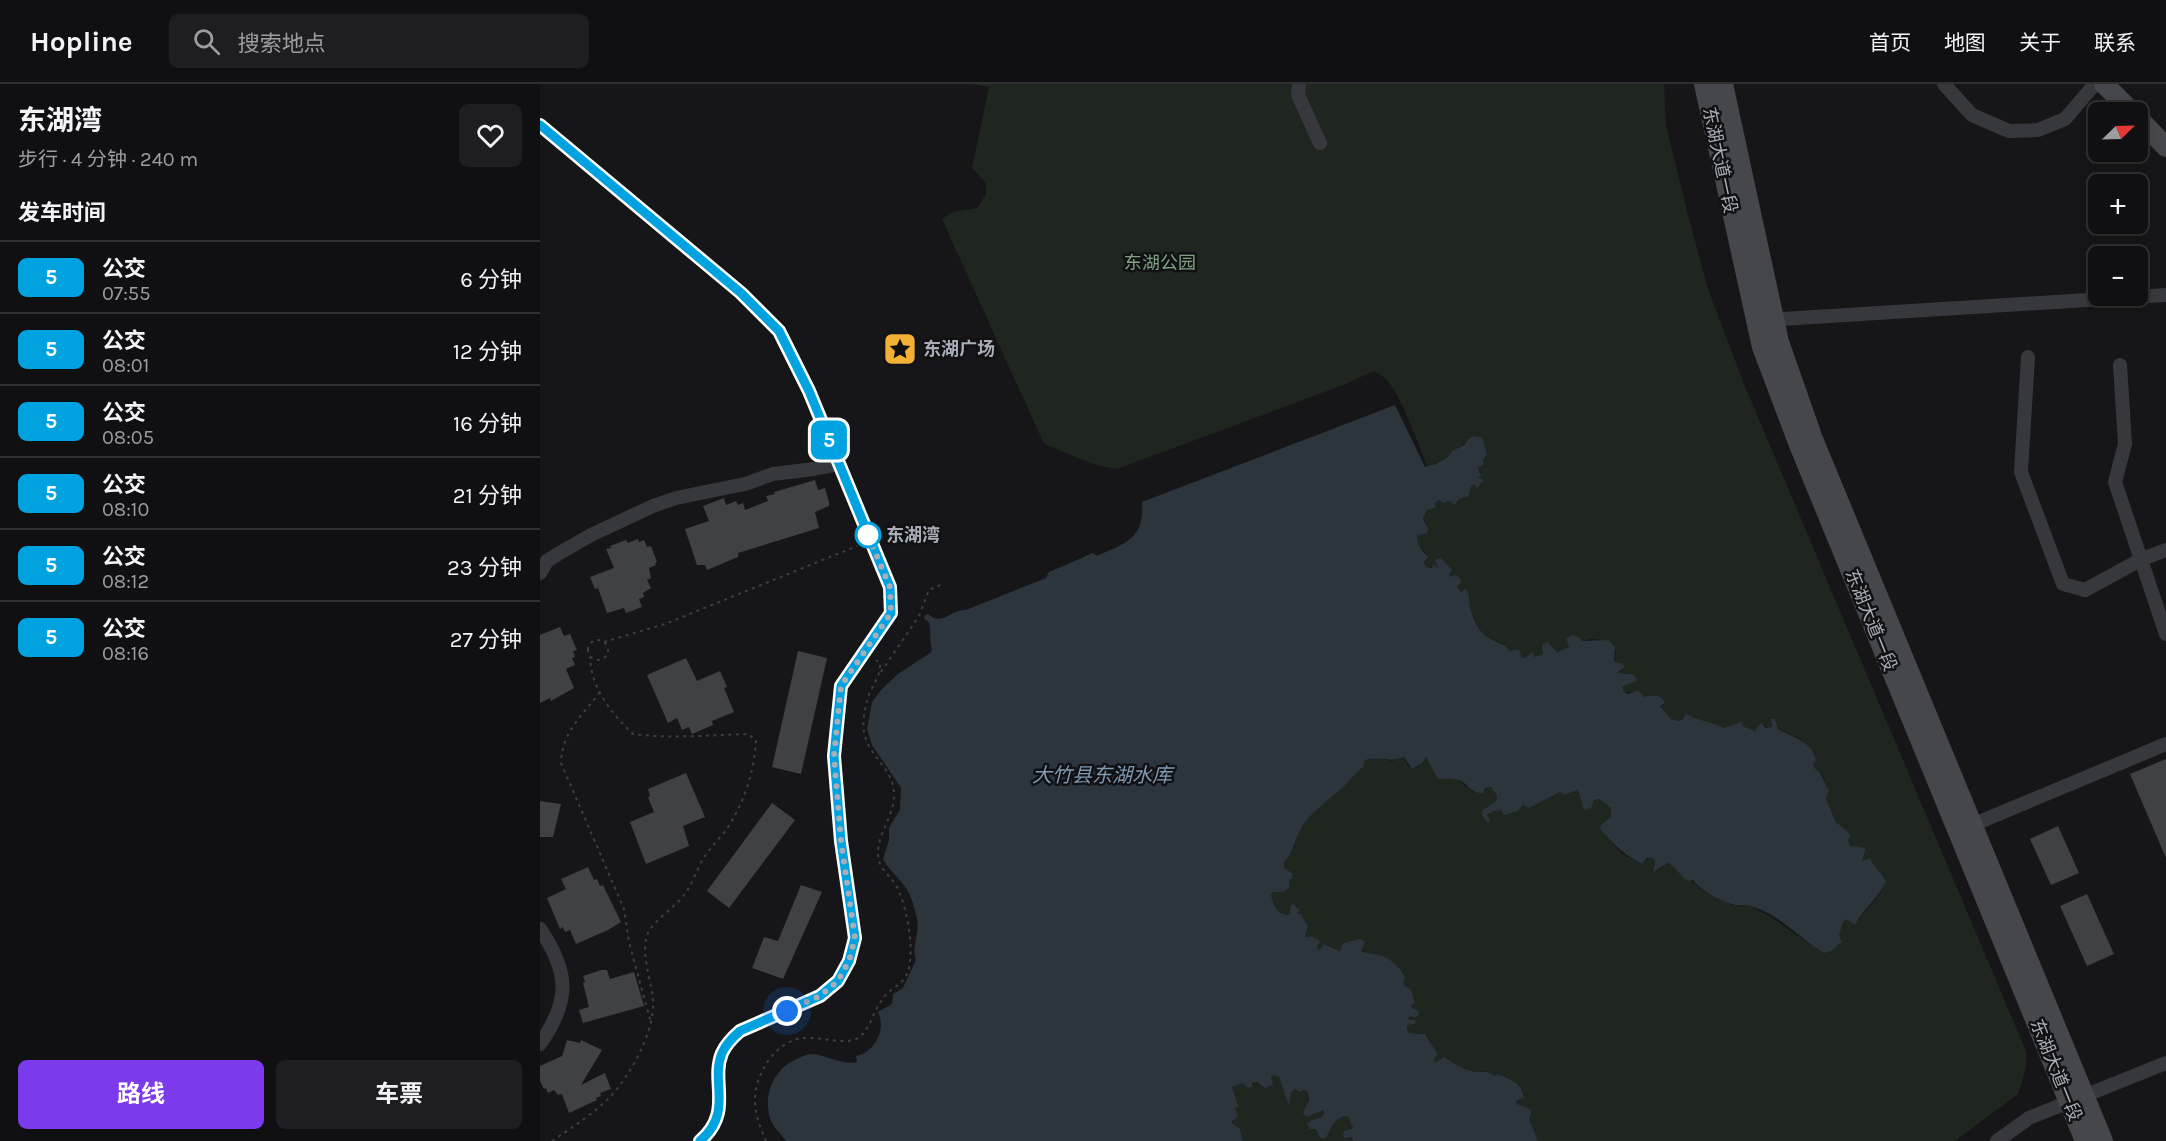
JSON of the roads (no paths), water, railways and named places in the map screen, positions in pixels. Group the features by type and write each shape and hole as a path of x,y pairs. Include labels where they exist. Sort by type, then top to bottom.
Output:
{"main road":[{"name":"东湖大道一段","path":"1704,84 1765,320"},
{"name":"东湖大道一段","path":"1723,84 1765,320 1761,347 1799,445 1965,828 2077,1099 2103,1141"},
{"path":"2104,84 2122,102"},
{"path":"2148,128 2166,147"},
{"name":"东湖大道一段","path":"2077,1099 2085,1141"}],"street":[{"path":"1299,84 1298,95 1320,143"},
{"path":"1944,84 1971,115 2009,131 2038,130 2065,119 2095,84"},
{"path":"540,125 741,293 779,331 809,391 890,587 891,613 841,686 834,756 841,841 855,938 849,961 838,981 820,996 740,1031 729,1041 718,1068 720,1102 716,1121 700,1141"},
{"path":"1765,320 2166,295"},
{"path":"2028,357 2021,472 2063,584 2085,590 2142,559 2166,550"},
{"path":"2121,365 2126,444 2115,482 2166,634"},
{"path":"540,573 548,561 558,554 591,535 653,506 676,498 745,484 773,474 814,470 839,464"},
{"path":"1965,828 2166,744"},
{"path":"540,929 557,958 564,997 554,1025 540,1044"},
{"path":"1997,1141 2029,1118 2166,1063"}],"water":[{"name":"大竹县东湖水库","path":"1395,405 1425,467 1448,457 1452,451 1464,445 1474,436 1482,438 1487,454 1483,465 1478,468 1481,476 1478,478 1483,481 1478,488 1471,486 1469,496 1459,499 1455,505 1449,501 1436,502 1435,508 1427,510 1423,519 1428,528 1427,534 1417,535 1418,544 1429,556 1424,562 1426,567 1432,568 1433,564 1438,568 1435,560 1441,558 1452,570 1450,577 1455,575 1460,578 1461,583 1457,587 1461,592 1466,588 1475,622 1486,636 1505,645 1510,651 1519,649 1522,658 1532,652 1535,657 1543,654 1542,645 1547,642 1557,652 1569,647 1566,638 1573,635 1582,641 1608,640 1615,647 1614,662 1621,663 1625,667 1618,673 1632,674 1638,680 1622,687 1624,692 1628,694 1638,690 1644,697 1658,696 1665,703 1660,706 1671,719 1679,721 1686,713 1724,728 1741,722 1743,726 1755,731 1761,723 1766,728 1772,727 1771,719 1775,719 1778,729 1802,741 1811,749 1816,761 1813,764 1829,790 1826,799 1836,822 1851,837 1848,839 1850,846 1865,848 1862,861 1870,858 1886,882 1855,925 1846,919 1843,922 1839,936 1842,942 1831,951 1824,953 1770,914 1750,906 1733,905 1716,898 1693,880 1685,879 1668,863 1653,872 1654,859 1647,858 1642,864 1619,849 1600,829 1601,825 1611,817 1611,808 1599,799 1594,800 1591,808 1584,810 1578,790 1564,795 1560,792 1529,808 1523,805 1518,811 1504,815 1501,810 1493,811 1487,815 1490,820 1488,823 1482,816 1482,811 1496,801 1497,796 1491,787 1485,788 1483,793 1478,793 1458,780 1438,779 1426,757 1422,763 1412,769 1404,757 1392,760 1374,758 1364,761 1363,767 1303,825 1284,862 1284,868 1292,873 1289,888 1283,892 1273,892 1271,895 1275,906 1278,911 1288,915 1291,904 1295,905 1300,911 1297,913 1301,914 1308,926 1305,937 1312,936 1320,941 1317,948 1319,950 1324,944 1340,951 1343,943 1360,939 1365,942 1361,951 1384,956 1395,964 1405,978 1403,983 1411,989 1415,1003 1411,1006 1419,1014 1415,1018 1411,1016 1408,1018 1415,1020 1415,1024 1408,1025 1409,1033 1425,1034 1437,1053 1435,1063 1444,1057 1467,1070 1489,1073 1494,1076 1497,1074 1515,1082 1524,1098 1516,1101 1517,1104 1530,1109 1529,1119 1538,1141 1353,1141 1352,1137 1343,1136 1344,1131 1353,1128 1348,1116 1336,1120 1326,1138 1320,1138 1315,1129 1310,1129 1307,1124 1322,1117 1323,1110 1305,1116 1303,1113 1309,1100 1308,1092 1304,1090 1300,1092 1295,1089 1291,1093 1289,1106 1279,1077 1273,1075 1271,1077 1273,1084 1265,1088 1257,1082 1252,1083 1252,1087 1248,1088 1243,1083 1232,1087 1238,1105 1235,1108 1238,1117 1231,1122 1240,1129 1243,1141 786,1141 776,1129 769,1114 768,1096 778,1073 791,1062 810,1054 846,1063 857,1062 856,1056 873,1046 880,1033 878,1012 892,1004 893,994 903,988 916,960 914,950 918,925 913,903 906,888 883,859 889,840 889,827 900,810 901,788 872,745 867,729 872,702 881,690 898,674 932,650 929,624 924,616 928,614 938,619 960,610 966,610 1046,578 1049,572 1093,553 1097,556 1124,543 1136,532 1142,514 1142,502"}],"place":[{"name":"东湖广场","path":"900,349"},
{"name":"东湖湾","path":"868,535"}],"park label":[{"name":"东湖公园","path":"1160,263"}]}
